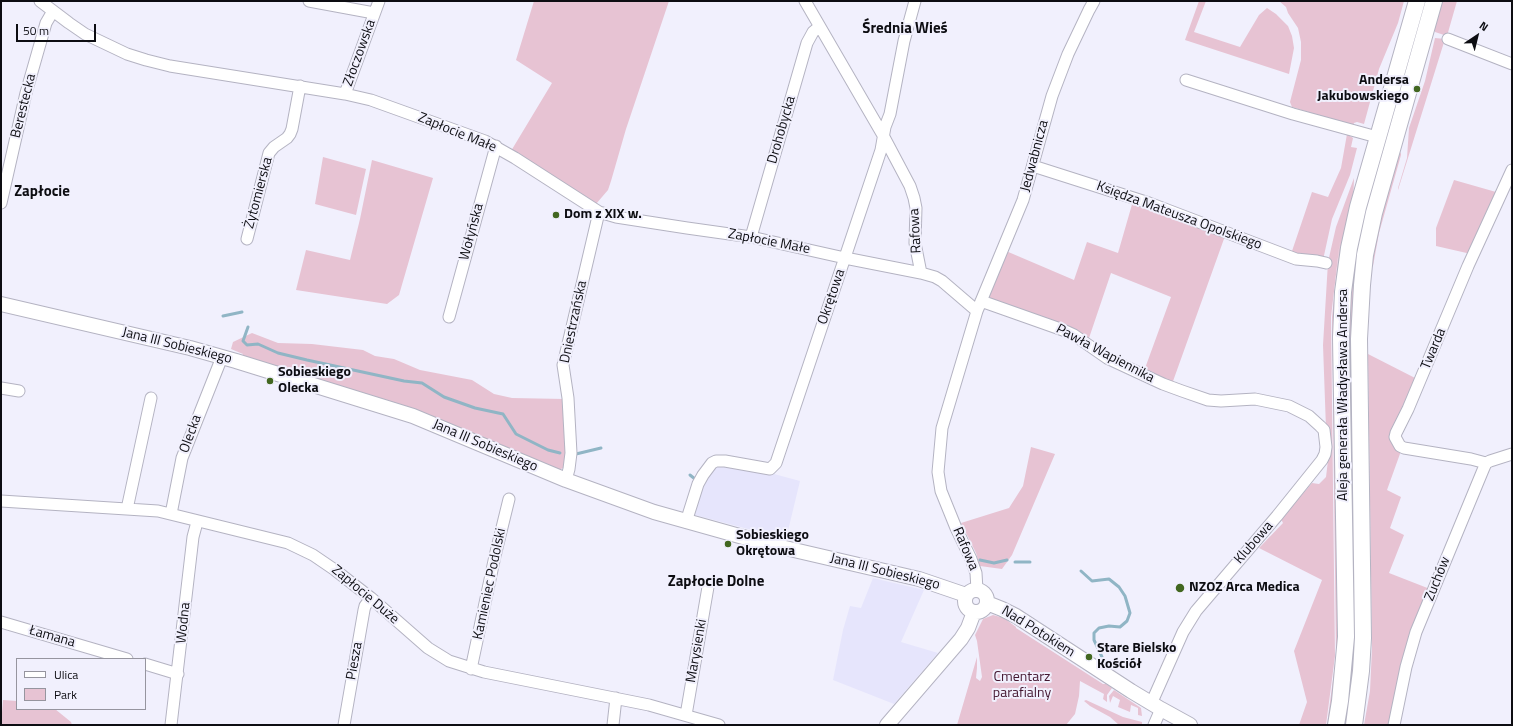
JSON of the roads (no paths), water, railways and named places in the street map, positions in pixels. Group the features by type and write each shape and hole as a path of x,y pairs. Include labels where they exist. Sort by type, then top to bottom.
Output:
{"main road":[{"name":"Aleja generała Władysława Andersa","path":"1336,725 1341,693 1346,637 1341,337 1343,292 1349,248 1358,207 1417,1"},
{"name":"Aleja generała Władysława Andersa","path":"1354,725 1361,671 1363,638 1359,339 1365,255 1374,214 1434,1"}],"street":[{"name":"Zapłocie Małe","path":"40,1 85,34 146,60 170,66 300,86 371,100 485,140 599,212 687,228 751,237 921,273"},
{"name":"Złoczowska","path":"309,1 374,13"},
{"name":"Złoczowska","path":"345,94 379,1"},
{"name":"Rafowa","path":"805,1 884,137 910,186 916,208 915,243 921,273 935,277 979,306 942,428 938,472 941,491 945,503 974,567 976,577 972,592"},
{"name":"Okrętowa","path":"686,522 698,484 712,463 716,461 725,461 770,470 776,463 881,150 885,127 890,114 904,41 915,1"},
{"name":"Jedwabnicza","path":"979,306 1023,200 1052,96 1068,54 1094,1"},
{"name":"Berestecka","path":"1,203 26,94 46,23 53,11"},
{"name":"Drohobycka","path":"751,237 807,43 813,32 819,27"},
{"path":"1448,39 1512,64"},
{"path":"1186,80 1293,114 1377,137"},
{"name":"Żytomierska","path":"247,239 269,153 274,146 287,138 290,134 300,86"},
{"name":"Wołyńska","path":"449,317 496,146"},
{"name":"Księdza Mateusza Opolskiego","path":"1033,166 1149,203 1296,260 1326,263"},
{"name":"Twarda","path":"1486,464 1472,459 1404,448 1400,446 1395,437 1468,266 1512,170"},
{"name":"Dniestrzańska","path":"566,480 571,453 568,398 563,365 599,212"},
{"name":"Jana III Sobieskiego","path":"1,304 190,348 413,416 616,500 686,522 768,544 972,592"},
{"name":"Pawła Wapiennika","path":"979,306 1064,330 1107,358 1163,384 1182,391 1208,400 1221,401 1255,399 1278,403 1299,410 1320,426"},
{"name":"Olecka","path":"171,514 182,458 222,357"},
{"path":"1,388 19,391"},
{"path":"127,509 152,398"},
{"name":"Klubowa","path":"1154,725 1156,707 1183,632 1196,611 1277,516 1322,460 1325,454 1326,441 1324,430 1320,426"},
{"path":"1486,464 1495,459 1512,454"},
{"name":"Zuchów","path":"1394,725 1406,667 1416,632 1486,464"},
{"name":"Kamieniec Podolski","path":"471,669 495,556 509,499"},
{"name":"Zapłocie Duże","path":"1,501 127,509 171,514 197,522 274,540 301,549 335,570 371,598 428,648 449,661 471,669 616,698 686,715 719,725"},
{"name":"Wodna","path":"172,725 193,537 197,522"},
{"name":"Marysienki","path":"686,715 708,587"},
{"path":"982,591 986,595 987,603 983,610 974,612 966,605 965,600 972,592 982,591"},
{"name":"Piesza","path":"344,725 364,610 371,598"},
{"name":"Nad Potokiem","path":"987,603 1016,616 1156,707 1190,725"},
{"path":"887,725 961,639 968,628 974,612"},
{"name":"Łamana","path":"1,622 124,658"},
{"path":"146,664 178,674"},
{"path":"613,725 616,698"}],"waterway":[{"path":"223,316 242,312"},
{"path":"248,327 243,341 247,345 258,344 278,353 307,360 404,381 422,383 444,397 475,408 503,414 516,434 548,450 560,453"},
{"path":"576,454 601,448"},
{"path":"690,475 695,479"},
{"path":"980,560 994,563 1007,560"},
{"path":"1015,562 1030,562"},
{"path":"1081,571 1092,581 1109,579 1119,587 1125,596 1130,613 1127,621 1120,627 1109,626 1099,628 1094,633 1094,640 1102,657"}],"place":[{"name":"Andersa Jakubowskiego","path":"1417,89"},
{"name":"Dom z XIX w.","path":"556,215"},
{"name":"Sobieskiego Olecka","path":"270,381"},
{"name":"Sobieskiego Okrętowa","path":"728,544"},
{"name":"NZOZ Arca Medica","path":"1180,588"},
{"name":"Stare Bielsko Kościół","path":"1089,657"}],"district":[{"name":"Średnia Wieś","path":"905,29"},
{"name":"Zapłocie","path":"42,192"},
{"name":"Zapłocie Dolne","path":"716,582"}],"park label":[{"name":"Cmentarz parafialny","path":"1022,686"}]}
